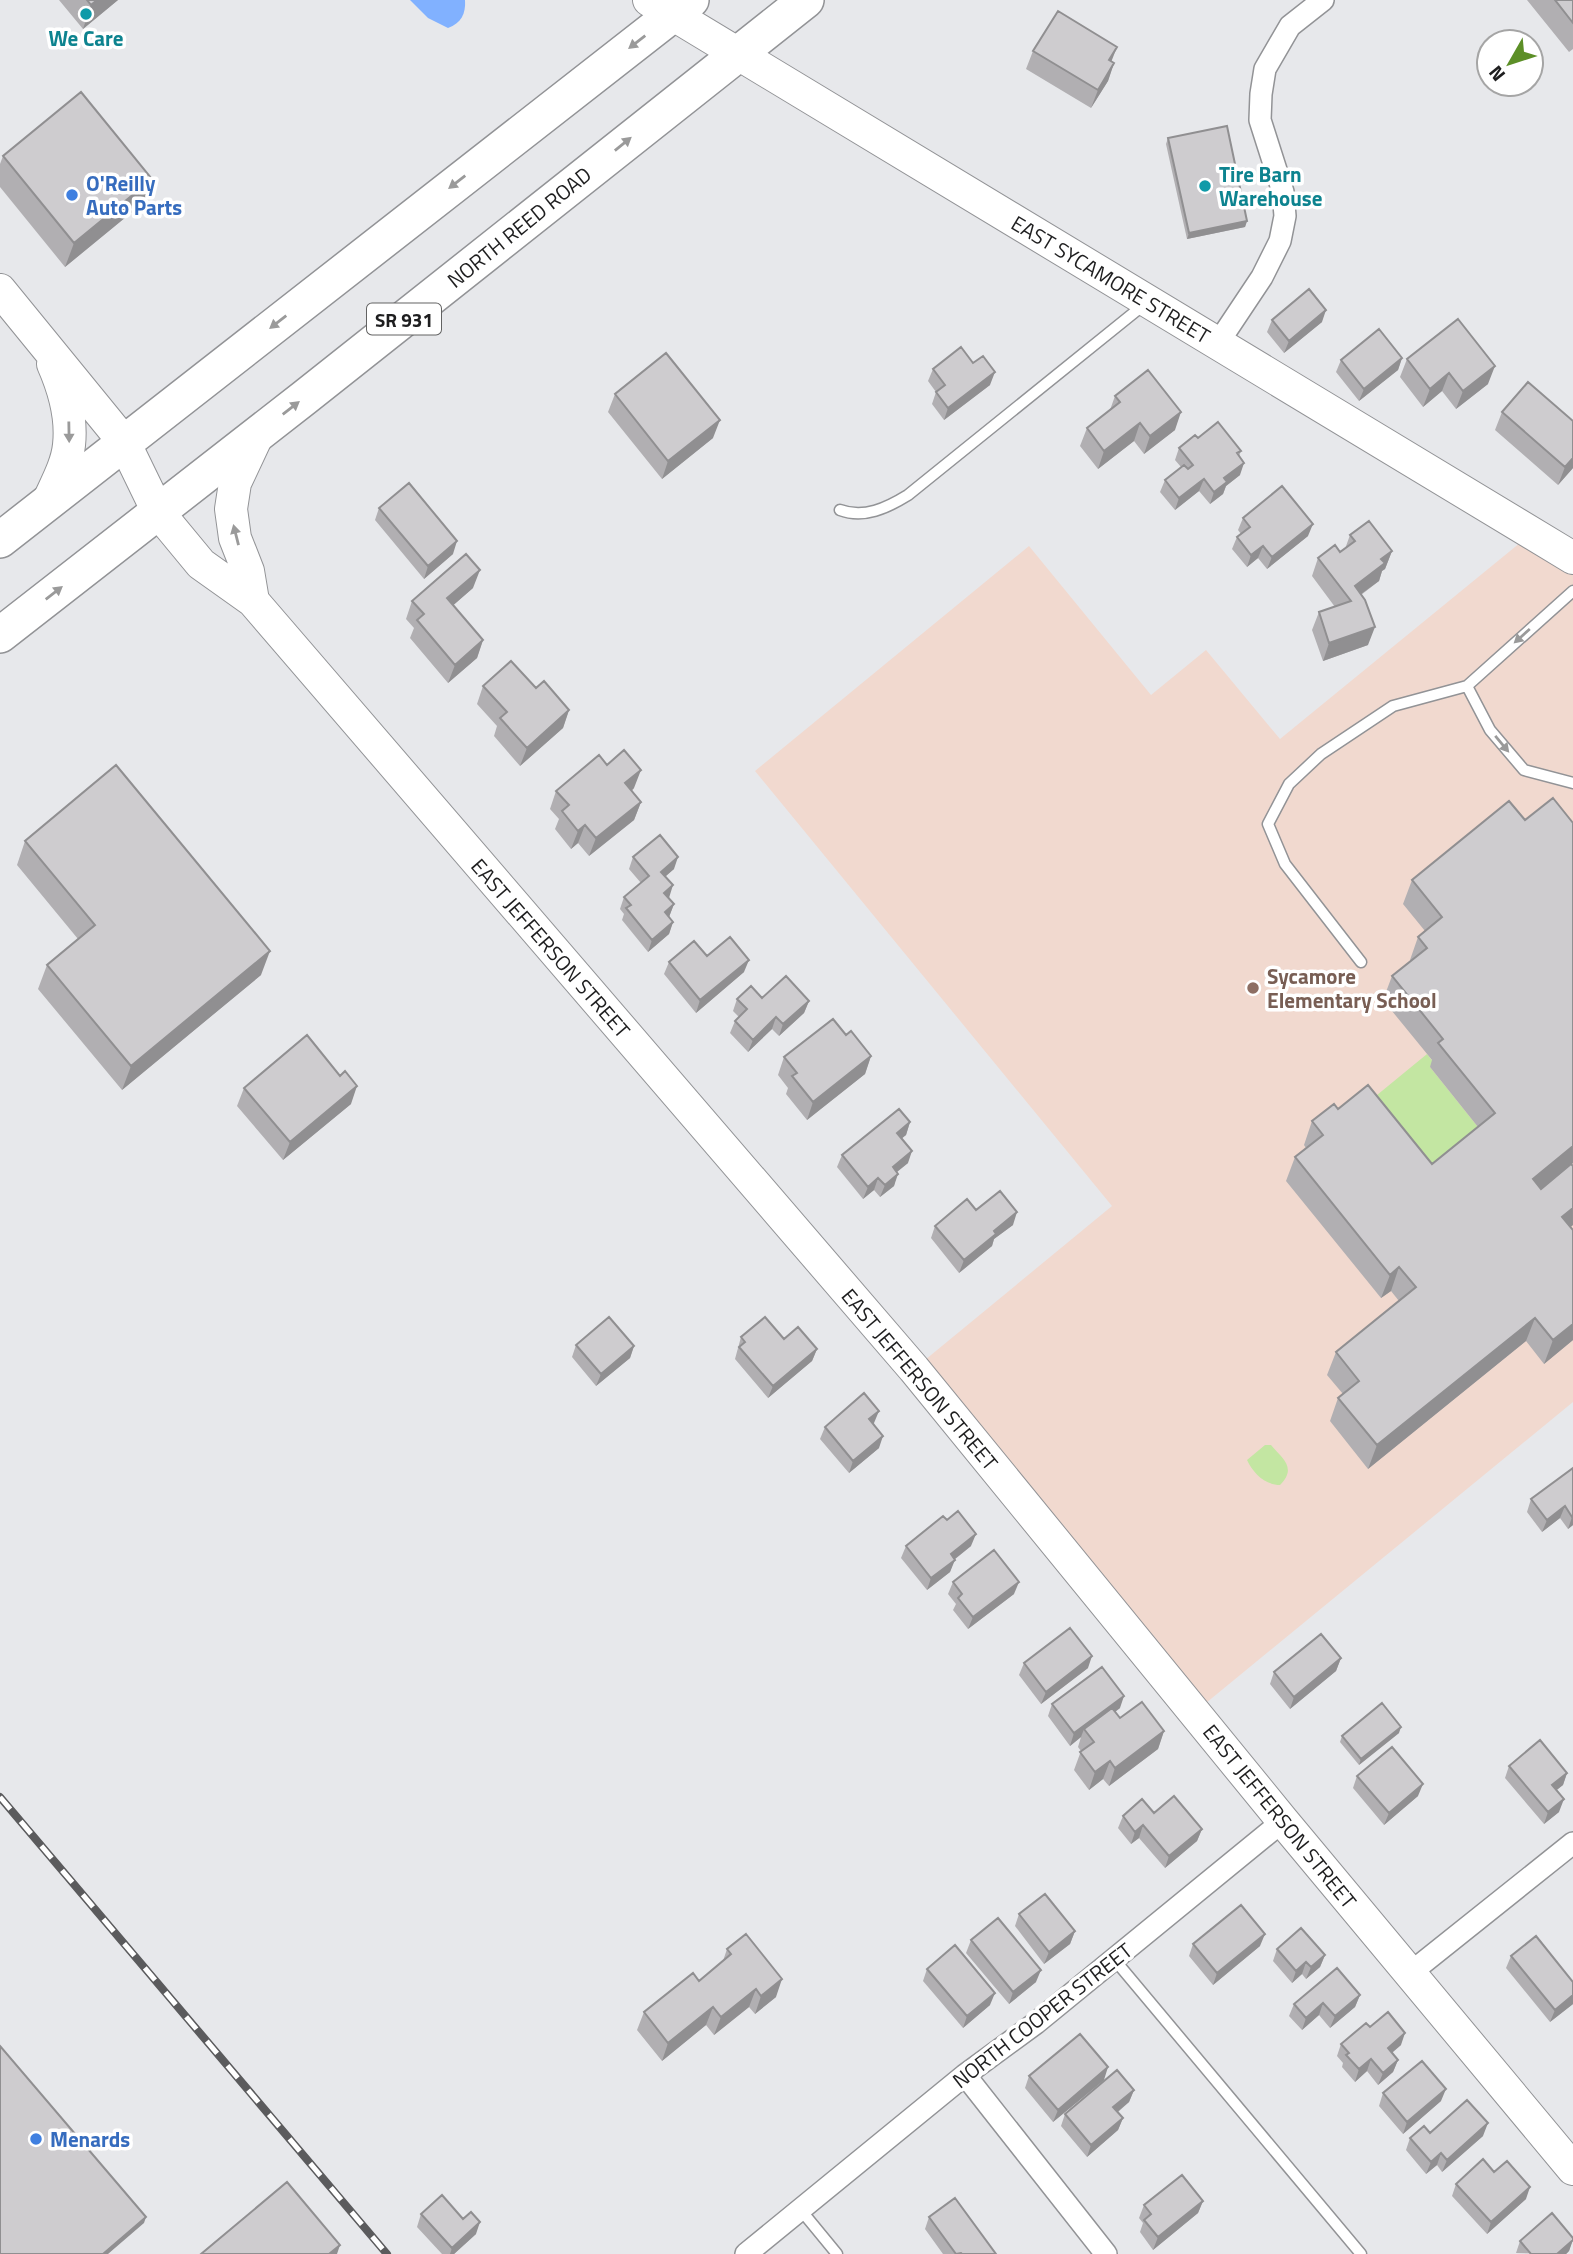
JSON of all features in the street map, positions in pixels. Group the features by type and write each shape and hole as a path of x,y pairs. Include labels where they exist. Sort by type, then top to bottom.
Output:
{"main road":[{"name":"NORTH REED ROAD","path":"0,635 806,0"},
{"path":"0,540 671,5"}],"street":[{"path":"1218,343 1262,276 1280,241 1285,216 1283,192 1260,120 1265,69 1290,26 1323,0"},
{"name":"EAST SYCAMORE STREET","path":"671,5 737,53 1573,558"},
{"name":"EAST JEFFERSON STREET","path":"0,290 124,442 158,512 201,564 253,601 914,1369 1409,1974 1573,2169"},
{"name":"EAST JEFFERSON STREET","path":"45,344 62,385 69,422 69,446 63,469 48,502"},
{"name":"EAST JEFFERSON STREET","path":"253,601 248,571 236,538 231,509 235,483 258,434"},
{"name":"NORTH COOPER STREET","path":"746,2254 1283,1821"},
{"path":"1409,1974 1573,1843"},
{"path":"965,2075 1106,2254"}],"lane":[{"path":"840,510 857,514 869,513 908,495 1149,301"},
{"path":"1361,962 1285,864 1268,824 1289,784 1321,754 1393,706 1468,686 1573,591"},
{"path":"1468,686 1490,730 1524,770 1573,783"},
{"path":"1114,1959 1360,2254"},
{"path":"800,2209 837,2254"}],"shaded area":[{"name":"Sycamore Elementary School","path":"1532,533 1573,558 1573,1402 1195,1712 914,1369 1112,1206 755,771 1029,546 1151,695 1206,650 1280,739"}],"green space":[{"path":"1427,1054 1434,1063 1430,1067 1486,1137 1423,1187 1360,1109"},
{"path":"1265,1445 1271,1445 1284,1459 1288,1469 1280,1485 1269,1483 1260,1477 1247,1460"}],"water":[{"path":"410,0 465,0 465,10 459,21 448,28 428,18"}],"building":[{"path":"1555,0 1573,0 1573,23"},
{"path":"1058,11 1117,47 1109,60 1114,63 1098,90 1033,51"},
{"name":"O'Reilly Auto Parts","path":"81,92 152,179 74,243 3,156"},
{"name":"Tire Barn Warehouse","path":"1227,126 1247,221 1189,233 1168,138"},
{"path":"1309,289 1326,310 1289,341 1272,320"},
{"path":"1458,319 1495,366 1463,391 1449,373 1430,389 1407,359"},
{"path":"1379,329 1402,358 1364,389 1341,360"},
{"path":"961,347 973,363 983,356 995,372 948,408 936,392 945,385 933,369"},
{"path":"666,353 720,420 668,461 615,394"},
{"path":"1148,370 1181,412 1150,436 1140,423 1104,451 1087,428 1120,402 1115,396"},
{"path":"1528,382 1573,421 1573,458 1565,467 1502,412"},
{"path":"1218,422 1241,451 1237,453 1244,463 1224,478 1227,482 1214,492 1204,479 1179,498 1165,480 1184,465 1188,469 1193,465 1179,448 1195,435 1198,438"},
{"path":"409,483 457,541 428,566 379,508"},
{"path":"1282,486 1313,524 1272,557 1263,546 1251,555 1237,537 1250,527 1243,518"},
{"path":"1369,521 1392,551 1381,559 1385,563 1355,586 1365,600 1375,627 1329,643 1319,612 1351,601 1318,558 1335,545 1340,552 1355,541 1350,535"},
{"path":"466,554 480,570 447,598 483,640 455,665 417,620 424,614 412,601"},
{"path":"511,661 536,688 544,681 569,710 527,748 500,718 507,712 483,686"},
{"path":"624,750 641,770 625,783 641,802 596,838 585,825 578,831 562,811 569,805 556,791 599,755 607,765"},
{"path":"116,765 270,951 131,1066 47,965 95,925 25,841"},
{"path":"1553,798 1573,823 1573,1146 1533,1179 1541,1189 1571,1164 1573,1166 1573,1208 1562,1217 1573,1230 1573,1324 1553,1340 1535,1318 1377,1445 1338,1398 1359,1381 1336,1352 1416,1287 1399,1267 1390,1275 1295,1157 1323,1135 1312,1121 1334,1104 1338,1109 1368,1085 1432,1164 1495,1113 1438,1043 1443,1039 1392,976 1427,948 1418,937 1442,917 1412,880 1509,801 1525,820"},
{"path":"660,835 678,857 661,872 673,885 664,893 674,904 665,912 673,922 652,940 626,908 631,905 624,897 649,876 633,857"},
{"path":"730,937 749,960 700,1000 669,962 694,941 707,956"},
{"path":"786,976 809,1001 783,1024 776,1017 753,1040 735,1021 747,1009 737,999 751,986 762,998"},
{"path":"833,1019 846,1035 851,1031 871,1056 813,1102 792,1076 797,1073 784,1057"},
{"path":"307,1035 340,1076 345,1071 357,1086 290,1142 244,1088"},
{"path":"899,1109 910,1122 897,1133 912,1151 893,1167 898,1174 885,1185 878,1178 868,1187 842,1155"},
{"path":"1000,1191 1017,1212 994,1231 996,1234 964,1260 935,1226 967,1199 976,1210"},
{"path":"609,1317 634,1346 601,1374 576,1345"},
{"path":"765,1317 784,1339 798,1327 817,1349 773,1386 739,1347 745,1342 741,1337"},
{"path":"864,1393 879,1411 869,1419 883,1436 853,1461 825,1427"},
{"path":"1573,1468 1573,1516 1565,1506 1547,1520 1531,1499"},
{"path":"958,1511 976,1534 951,1554 955,1560 931,1578 906,1546 943,1516 947,1520"},
{"path":"994,1550 1019,1582 973,1617 958,1598 962,1594 953,1582"},
{"path":"1070,1628 1092,1656 1046,1692 1024,1663"},
{"path":"1321,1634 1341,1658 1294,1697 1274,1672"},
{"path":"1102,1667 1124,1696 1074,1733 1052,1704"},
{"path":"1142,1702 1164,1731 1115,1768 1110,1761 1095,1772 1080,1752 1094,1742 1084,1729 1112,1708 1120,1718"},
{"path":"1382,1703 1401,1727 1361,1759 1342,1736"},
{"path":"1540,1740 1567,1773 1552,1785 1564,1799 1548,1812 1509,1766"},
{"path":"1392,1747 1423,1784 1389,1813 1357,1776"},
{"path":"1174,1796 1202,1829 1169,1856 1143,1825 1135,1832 1123,1816 1142,1799 1154,1813"},
{"path":"1045,1894 1075,1931 1049,1952 1019,1914"},
{"path":"1241,1905 1265,1934 1217,1973 1193,1944"},
{"path":"998,1918 1041,1970 1013,1992 971,1940"},
{"path":"1301,1928 1325,1955 1311,1967 1306,1962 1296,1971 1277,1949"},
{"path":"746,1934 782,1979 761,1996 756,1989 721,2017 713,2007 668,2043 644,2012 693,1973 699,1981 731,1954 727,1949"},
{"path":"1536,1936 1573,1982 1573,1995 1555,2010 1511,1956"},
{"path":"955,1945 995,1993 967,2016 927,1969"},
{"path":"1337,1968 1360,1995 1335,2016 1323,2003 1306,2018 1294,2004"},
{"path":"1388,2012 1405,2033 1388,2048 1398,2060 1383,2073 1371,2059 1359,2069 1346,2055 1349,2053 1341,2044 1366,2023 1370,2027"},
{"path":"1080,2034 1108,2067 1058,2110 1029,2076"},
{"name":"Menards","path":"0,2046 146,2217 103,2254 0,2254"},
{"path":"1422,2061 1446,2089 1407,2122 1383,2093"},
{"path":"1117,2070 1134,2090 1113,2107 1123,2118 1091,2145 1065,2114"},
{"path":"1467,2100 1488,2123 1447,2160 1441,2153 1431,2162 1410,2138 1424,2126 1430,2133"},
{"path":"1483,2159 1494,2172 1507,2161 1530,2187 1491,2222 1456,2184"},
{"path":"1182,2175 1203,2201 1158,2237 1144,2220 1151,2214 1144,2205"},
{"path":"287,2182 340,2245 329,2254 201,2254"},
{"path":"442,2195 463,2219 471,2212 480,2222 452,2248 421,2214"},
{"path":"955,2198 996,2254 956,2254 929,2217"},
{"path":"1552,2213 1573,2240 1557,2254 1531,2254 1520,2241"}],"railway":[{"path":"0,1797 387,2254"}],"place":[{"name":"We Care","path":"86,14"},
{"name":"Tire Barn Warehouse","path":"1205,186"},
{"name":"O'Reilly Auto Parts","path":"72,195"},
{"name":"Sycamore Elementary School","path":"1253,988"},
{"name":"Menards","path":"36,2139"}]}
